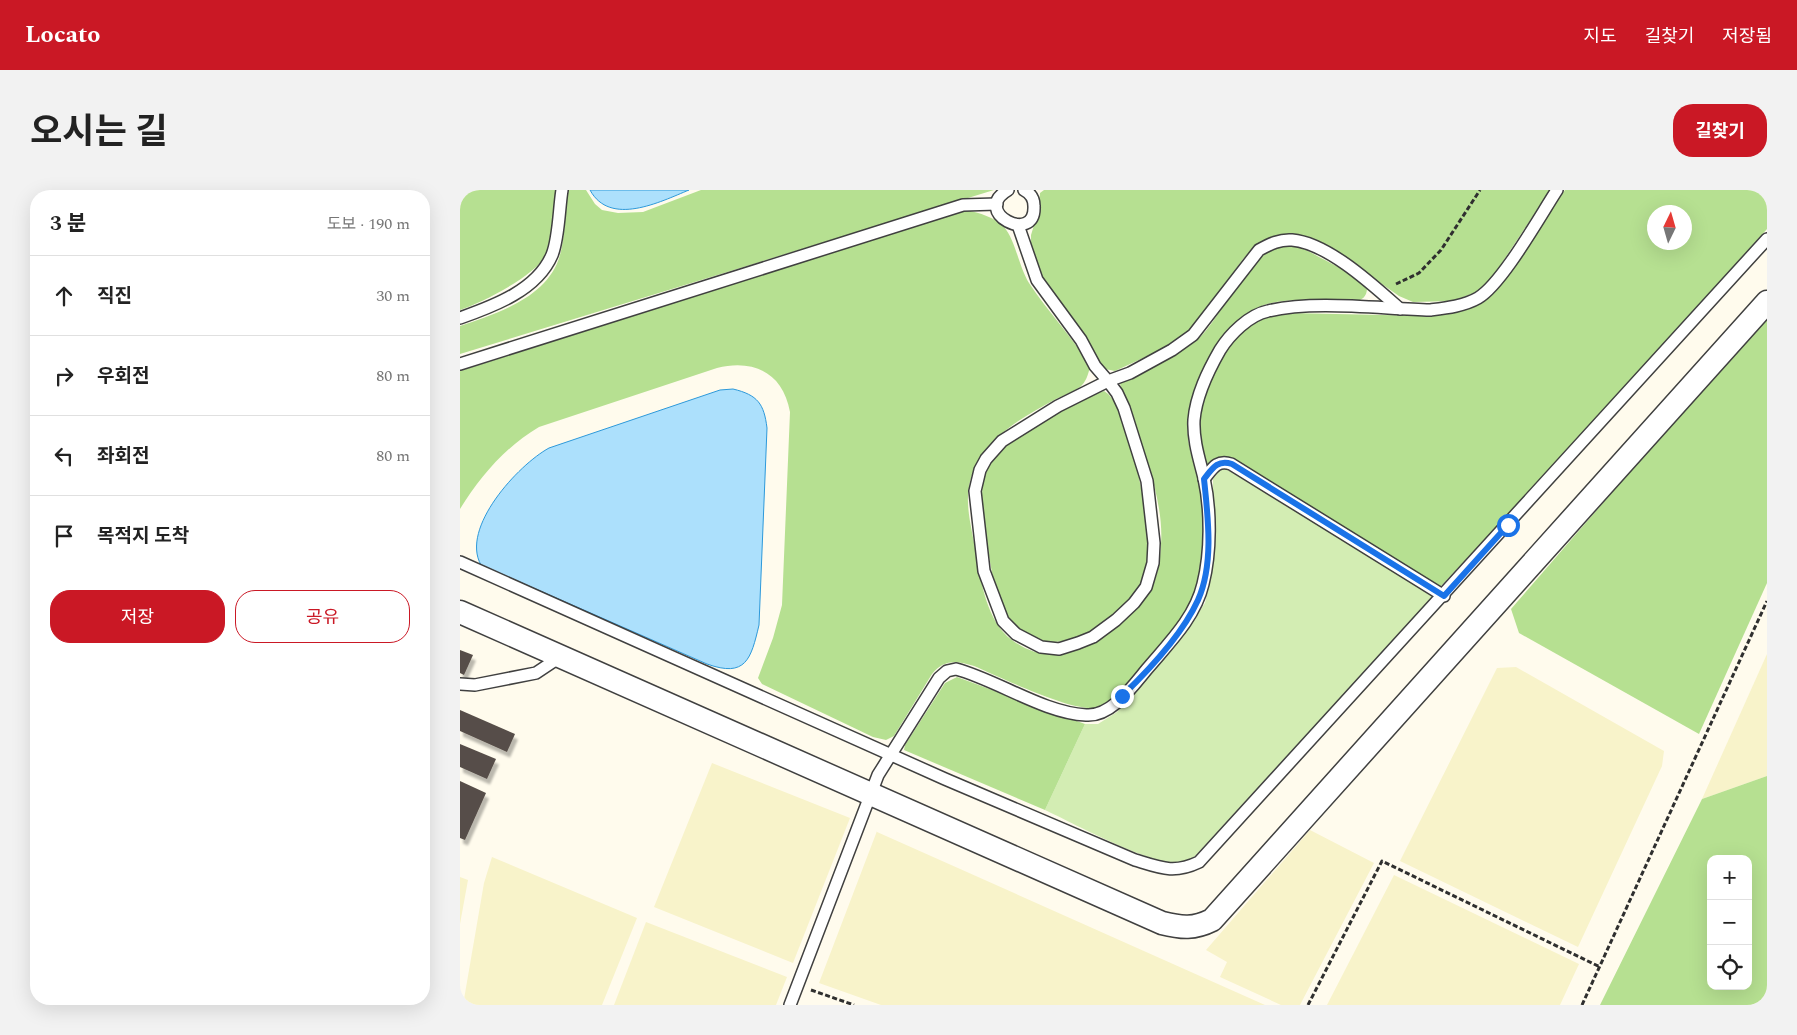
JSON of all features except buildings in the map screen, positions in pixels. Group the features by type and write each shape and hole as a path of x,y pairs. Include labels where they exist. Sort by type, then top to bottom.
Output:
{"street":[{"path":"460,612 1162,923 1185,928 1198,927 1212,920 1767,302"}],"lane":[{"path":"460,318 516,294 541,274 553,253 562,190"},
{"path":"1008,190 1000,197 997,204 998,213 1003,220 1010,224 1018,225 1026,222 1034,208 1033,199 1028,191"},
{"path":"790,1005 796,985 878,775 939,678 947,671 956,669 1065,712 1087,716 1098,714 1111,707 1133,686 1180,630 1198,601 1206,564 1208,536 1204,479 1194,440 1196,405 1212,364 1227,340 1245,323 1265,311 1288,307 1369,307 1430,310 1453,307 1478,298 1495,284 1557,190"},
{"path":"460,364 963,206 997,204"},
{"path":"1018,225 1037,280 1081,340 1095,366 1108,381 1124,408 1147,481 1153,519 1153,563 1146,587 1134,603 1116,620 1093,637 1060,649 1041,647 1016,634 1003,621 993,600 984,571 975,490 980,470 986,459 1002,441 1058,406 1108,381 1138,368 1172,350 1193,335 1259,250 1274,242 1291,240 1307,243 1342,263 1380,291 1400,309"},
{"path":"460,562 890,755 1135,860 1168,870 1184,869 1199,862 1444,596 1767,239"},
{"path":"1369,307 1381,301 1380,291"},
{"path":"1204,479 1217,464 1224,461 1232,464 1444,596"},
{"path":"460,684 475,684 536,673 560,656"}],"path":[{"path":"1380,291 1419,273 1441,250 1480,190"},
{"path":"1582,1005 1767,601"},
{"path":"1308,1005 1382,861 1600,967"},
{"path":"796,985 854,1005"}],"shaded area":[{"path":"1767,654 1767,776 1702,799"},
{"path":"1516,667 1664,751 1662,766 1578,947 1400,861 1497,668"},
{"path":"712,763 850,818 793,963 654,907"},
{"path":"1310,830 1374,863 1300,1005 1281,1005 1220,977 1227,962 1206,950"},
{"path":"877,831 1265,1005 881,1005 819,983"},
{"path":"492,857 637,918 602,1005 463,1005 484,883"},
{"path":"1394,875 1579,964 1560,1005 1327,1005"},
{"path":"460,877 468,880 460,924"},
{"path":"646,922 787,977 776,1005 614,1005"}],"green space":[{"path":"460,190 557,190 552,238 543,260 523,278 510,286 460,310"},
{"path":"568,190 586,190 595,204 602,210 618,213 643,212 701,190 994,190 460,354 460,326 519,302 533,293 554,270 562,248"},
{"path":"1044,190 1550,190 1490,281 1474,293 1452,301 1413,302 1399,296 1346,259 1290,235 1272,237 1256,245 1243,259 1204,314 1187,332 1169,346 1115,371 1105,369 1098,362 1041,277 1031,251 1031,235 1039,209 1040,193"},
{"path":"1565,190 1767,190 1767,229 1538,483 1440,587 1232,461 1206,467 1198,428 1202,398 1220,358 1236,336 1245,328 1260,320 1288,313 1430,316 1455,312 1479,303 1489,295 1500,284 1525,251"},
{"path":"966,210 996,221 1008,232 1029,283 1076,345 1090,367 1088,376 1080,387 1014,424 990,445 974,471 969,487 970,520 986,601 1003,632 1027,649 1041,653 1055,654 1069,651 1095,639 1133,609 1148,593 1154,583 1161,544 1160,512 1152,478 1120,383 1179,353 1197,340 1207,329 1250,268 1262,256 1276,248 1291,246 1306,250 1344,271 1367,288 1364,298 1354,302 1297,300 1264,305 1247,314 1218,343 1198,381 1188,421 1188,439 1199,483 1203,521 1202,561 1197,585 1189,605 1176,625 1112,699 1098,707 1088,708 1073,705 1037,693 974,666 951,662 941,666 932,674 894,736 886,740 873,737 762,684 758,678 773,638 782,605 790,412 781,387 765,372 755,368 730,366 717,368 539,427 504,453 485,474 460,509 460,371"},
{"path":"1767,314 1767,583 1699,734 1519,633 1511,609"},
{"path":"1104,391 1112,398 1119,410 1131,442 1147,524 1149,545 1146,567 1139,587 1114,616 1096,628 1077,637 1058,642 1039,641 1022,633 1008,618 999,599 991,567 984,517 982,488 984,478 991,462 1012,441 1039,423"},
{"path":"1223,467 1434,596 1196,855 1183,863 1170,863 1134,852 1045,810 1085,724 1098,724 1117,712 1185,633 1205,603 1213,564 1213,479 1218,469"},
{"path":"957,677 1085,724 1045,810 904,750 905,745 945,683"},
{"path":"1767,776 1767,1005 1600,1005 1702,799"}],"water":[{"path":"590,190 689,190 650,205 622,209 610,207 599,201"},
{"path":"733,389 748,394 758,402 762,407 767,428 759,625 749,656 738,667 730,669 707,664 481,565 477,550 478,534 485,516 508,483 536,456 549,448 720,390"}],"route":[{"path":"1122,696 1133,686 1180,630 1198,601 1203,584 1208,536 1204,479 1217,464 1224,461 1232,464 1444,596 1508,525"}]}
